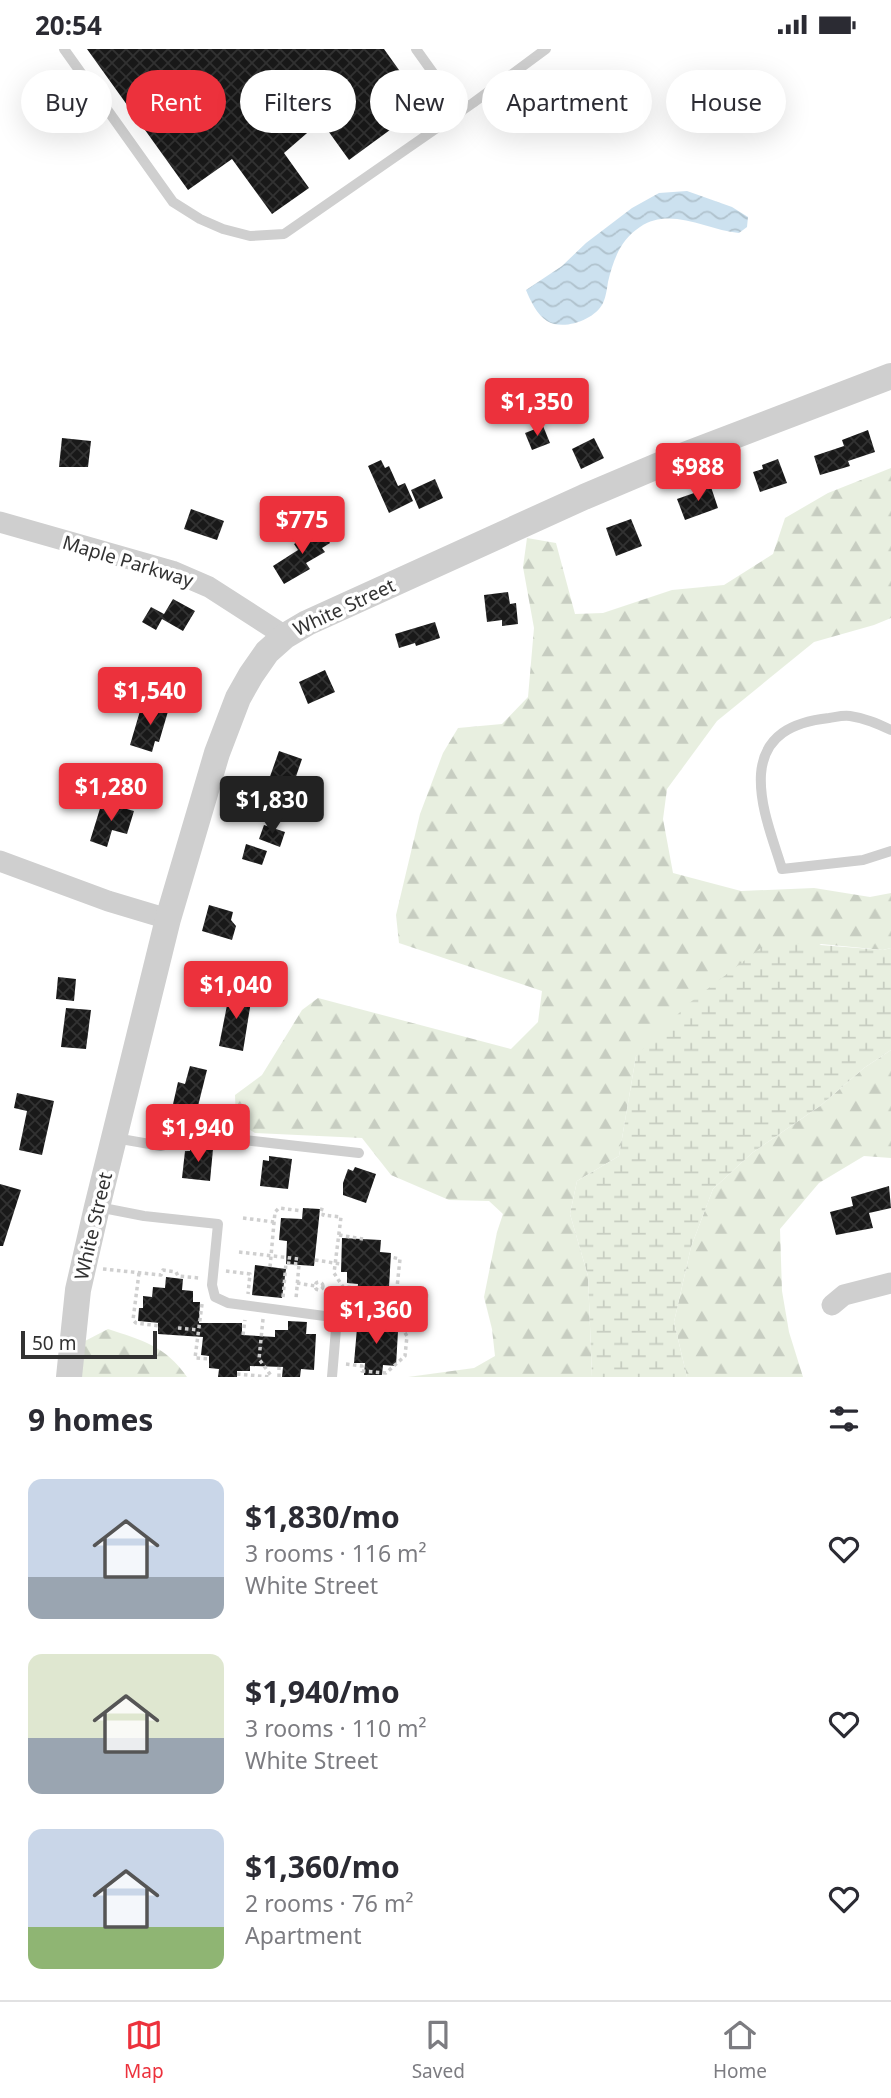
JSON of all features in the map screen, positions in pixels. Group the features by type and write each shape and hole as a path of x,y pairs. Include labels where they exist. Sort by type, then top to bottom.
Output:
{"street":[{"name":"White Street","path":"69,1377 78,1290 168,919 217,753 238,698 267,652 285,636 307,623 584,497 669,461 891,376"},
{"name":"Maple Parkway","path":"0,522 172,571 209,587 285,636"},
{"path":"0,861 108,901 168,919"},
{"path":"832,1305 844,1295 891,1283"}],"lane":[{"path":"64,49 173,202 200,219 250,236 284,234 431,133"},
{"path":"416,49 431,70"},
{"path":"468,107 546,49"},
{"path":"891,730 871,720 847,716 811,720 783,731 769,748 761,772 761,795 782,869 863,860 891,851"},
{"path":"114,1138 161,1146 191,1134 359,1153"},
{"path":"97,1207 144,1216 218,1224 210,1276 213,1292 220,1300 332,1317 336,1329 332,1377"}],"path":[{"path":"270,1267 275,1212 279,1208 302,1210"},
{"path":"320,1209 324,1210 324,1215 341,1217 334,1273 343,1287 357,1288"},
{"path":"243,1218 274,1222"},
{"path":"339,1235 363,1239"},
{"path":"239,1252 295,1260 299,1264 295,1302"},
{"path":"391,1257 400,1259 396,1293 388,1323 398,1324"},
{"path":"283,1301 286,1263 295,1260"},
{"path":"315,1260 341,1264"},
{"path":"83,1267 161,1275 163,1270 176,1272 178,1276 250,1274 248,1297"},
{"path":"139,1273 133,1319 136,1323 160,1325"},
{"path":"209,1359 195,1358 210,1276"},
{"path":"297,1283 316,1286"},
{"path":"376,1291 429,1296"},
{"path":"264,1307 259,1359 271,1377"},
{"path":"352,1312 370,1316 374,1312 392,1314"},
{"path":"333,1363 362,1366 362,1371 386,1373 405,1356 407,1336 392,1314"},
{"path":"178,1328 199,1330"},
{"path":"279,1367 279,1377"},
{"path":"237,1374 271,1377"}],"green space":[{"path":"891,468 891,618 814,642 717,721 667,789 663,819 673,873 741,891 814,888 870,897 891,893 891,948 883,950 821,944 636,1056 619,1156 577,1181 570,1214 588,1276 592,1377 408,1377 474,1368 495,1356 484,1297 503,1214 489,1201 449,1200 391,1175 362,1138 255,1133 236,1121 235,1095 262,1075 302,1010 318,998 511,1049 538,1022 542,991 399,943 396,915 420,814 443,753 458,728 502,724 528,697 534,628 523,567 527,538 556,543 575,614 603,613 672,590 724,585 773,554 785,518 828,493"},
{"path":"770,941 883,950 891,948 891,1050 864,1068 820,1106 752,1153 713,1189 691,1247 674,1322 687,1377 592,1377 588,1276 570,1214 577,1181 619,1156 636,1056 688,1004"},
{"path":"891,1050 891,1158 864,1156 819,1183 780,1229 782,1291 789,1332 803,1377 687,1377 674,1322 691,1247 713,1189 752,1153 820,1106 864,1068"},
{"path":"108,1329 152,1345 179,1366 187,1377 81,1377 85,1341"}],"water":[{"path":"687,191 732,207 748,217 747,227 739,233 676,219 652,221 633,232 618,251 604,301 599,309 586,319 561,325 547,321 540,315 526,290 562,266 586,243 632,208 659,193"}],"building":[{"path":"87,49 384,49 399,70 370,70 370,133 386,133 349,160 330,133 356,133 356,70 240,70 240,133 307,133 284,153 309,188 272,214 232,159 188,190 147,133 226,133 226,70 126,70 126,103 112,84 112,70 102,70"},
{"path":"543,426 550,443 532,450 525,433"},
{"path":"868,430 875,452 848,461 850,466 820,475 814,456 844,446 842,440"},
{"path":"62,438 91,441 88,467 59,467"},
{"path":"594,438 604,458 581,469 572,449"},
{"path":"778,459 787,483 760,492 753,472"},
{"path":"381,460 385,468 389,466 398,486 405,483 413,501 389,513 368,466"},
{"path":"435,479 443,498 419,509 411,490"},
{"path":"711,487 718,508 685,520 677,499"},
{"path":"191,509 224,521 217,540 184,529"},
{"path":"631,519 642,546 616,556 606,528"},
{"path":"321,528 330,543 322,548 325,552 306,563 310,569 284,584 273,566 298,550 294,544"},
{"path":"508,592 510,604 516,603 518,624 502,626 502,620 487,622 484,595"},
{"path":"173,599 195,611 183,631 162,619 156,630 142,622 151,607 164,614"},
{"path":"435,622 440,638 399,648 395,634"},
{"path":"325,670 335,692 308,704 299,682"},
{"path":"150,702 169,708 159,742 155,741 152,752 130,745 140,711 147,713"},
{"path":"279,751 302,759 290,794 284,792 279,808 261,802"},
{"path":"102,802 134,811 127,834 112,830 107,847 90,841"},
{"path":"264,825 285,832 280,847 259,839"},
{"path":"246,844 267,851 262,865 242,859"},
{"path":"209,905 233,912 231,920 236,926 232,940 202,931"},
{"path":"58,977 76,979 74,1001 56,999"},
{"path":"230,990 252,995 243,1051 219,1046"},
{"path":"66,1008 91,1010 86,1049 61,1047"},
{"path":"190,1066 207,1070 195,1118 171,1113 178,1082 185,1084"},
{"path":"17,1093 54,1101 42,1155 19,1150 27,1111 14,1108"},
{"path":"190,1147 213,1149 210,1181 182,1178 185,1151 190,1151"},
{"path":"269,1156 292,1159 288,1189 260,1186 263,1160 269,1161"},
{"path":"355,1167 376,1174 366,1203 343,1195 343,1183 348,1169 353,1171"},
{"path":"0,1184 21,1190 3,1246 0,1246"},
{"path":"889,1186 891,1208 869,1213 873,1228 836,1235 830,1212 853,1206 851,1197"},
{"path":"303,1208 320,1209 314,1266 286,1264 287,1241 279,1240 281,1218 302,1219"},
{"path":"342,1238 381,1240 380,1252 391,1253 389,1287 376,1287 375,1297 357,1296 358,1284 347,1283 347,1272 341,1272"},
{"path":"255,1265 286,1269 282,1298 252,1295"},
{"path":"166,1277 183,1279 182,1290 193,1291 193,1302 200,1302 199,1323 242,1323 242,1335 275,1337 275,1330 288,1330 288,1321 307,1322 306,1334 316,1334 314,1370 301,1369 300,1377 282,1377 283,1367 250,1366 250,1371 237,1371 237,1377 218,1377 219,1369 209,1368 209,1356 201,1355 203,1337 158,1334 160,1323 138,1321 139,1308 143,1308 143,1296 152,1297 153,1287 165,1288"},
{"path":"370,1317 388,1318 388,1330 398,1331 396,1366 383,1365 382,1375 364,1375 365,1363 354,1363 357,1328 369,1328"}]}
